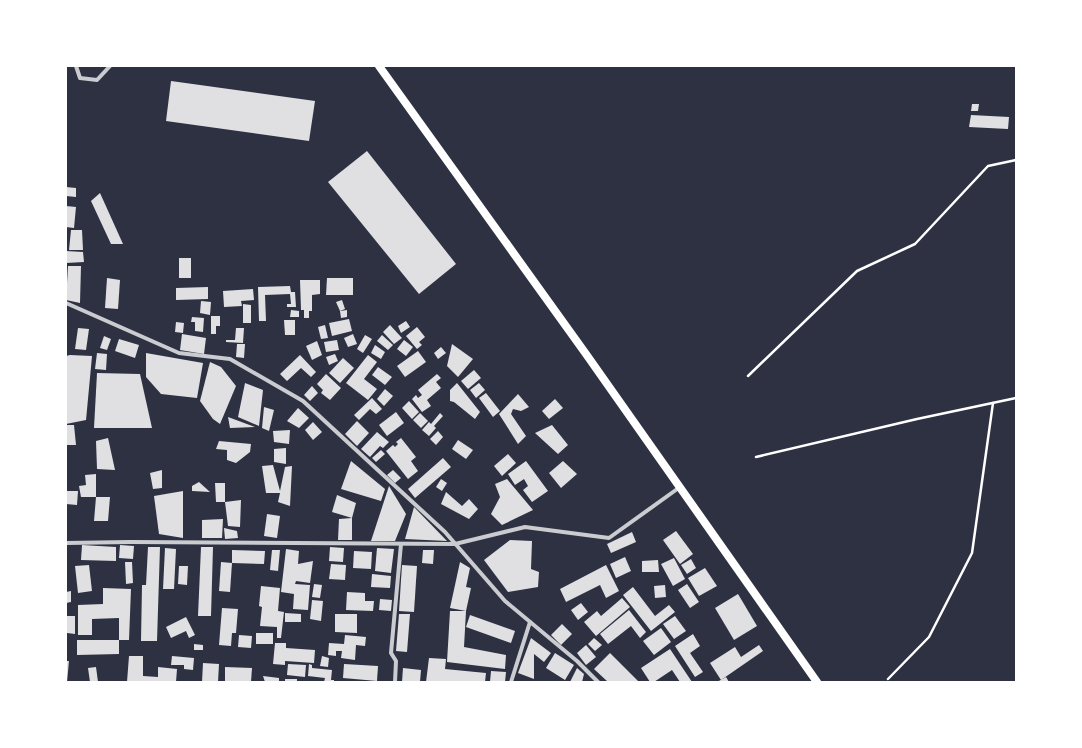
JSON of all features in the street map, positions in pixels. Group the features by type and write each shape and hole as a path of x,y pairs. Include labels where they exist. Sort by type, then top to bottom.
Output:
{"main road":[{"path":"379,66 586,354 817,682"}],"street":[{"path":"76,66 80,78 98,80 110,66"},
{"path":"66,303 179,353 230,359 304,401 445,532 505,601 577,662 598,682"},
{"path":"66,543 455,544 525,527 609,538 680,487"},
{"path":"395,682 396,660 391,654 401,544"},
{"path":"511,682 530,622"}],"path":[{"path":"748,376 856,271 915,244 988,166 1016,160"},
{"path":"756,457 1016,398"},
{"path":"888,679 929,637 972,553 993,403"}],"building":[{"path":"171,81 315,101 309,141 166,121"},
{"path":"972,104 979,104 978,111 971,111"},
{"path":"971,115 1009,117 1008,129 969,127"},
{"path":"367,151 456,264 419,294 328,182"},
{"path":"66,187 76,188 76,197 66,196"},
{"path":"100,193 123,244 111,244 91,201"},
{"path":"66,206 76,207 74,228 66,227"},
{"path":"71,230 82,230 83,250 69,250"},
{"path":"66,251 83,252 84,262 66,263"},
{"path":"179,258 191,258 191,278 179,278"},
{"path":"68,266 81,266 80,303 66,300"},
{"path":"107,278 120,280 118,309 105,308"},
{"path":"327,278 353,278 353,295 326,295"},
{"path":"300,280 320,280 320,294 312,295 312,311 309,311 309,318 304,318 304,310 301,310"},
{"path":"290,286 291,292 295,292 296,307 287,307 287,304 291,304 290,294 265,295 266,321 259,321 258,287"},
{"path":"208,287 208,299 176,300 176,288"},
{"path":"253,289 254,300 241,301 242,306 224,307 223,291"},
{"path":"342,300 345,309 340,311 336,302"},
{"path":"201,301 211,302 210,315 200,313"},
{"path":"243,304 251,305 251,323 243,323"},
{"path":"291,310 299,311 299,317 290,317"},
{"path":"347,310 347,317 341,318 340,311"},
{"path":"211,316 220,316 220,326 216,326 216,334 211,334"},
{"path":"192,317 204,318 203,332 195,331 195,322 191,322"},
{"path":"349,319 352,331 332,336 329,323"},
{"path":"284,320 295,320 295,335 285,335"},
{"path":"406,321 410,327 401,333 398,326"},
{"path":"176,322 184,323 183,333 175,332"},
{"path":"325,325 328,338 321,339 318,327"},
{"path":"390,325 402,338 394,344 383,332"},
{"path":"417,327 425,337 419,342 422,345 417,349 406,336"},
{"path":"78,328 89,329 86,350 75,349"},
{"path":"236,328 244,328 243,343 226,342 226,340 235,340"},
{"path":"182,334 206,338 204,354 180,350"},
{"path":"353,334 357,344 348,347 344,338"},
{"path":"365,335 372,339 363,353 357,349"},
{"path":"382,335 393,345 388,350 377,341"},
{"path":"104,336 111,339 107,350 100,348"},
{"path":"119,339 139,345 135,358 115,351"},
{"path":"337,340 339,350 326,352 324,342"},
{"path":"404,340 413,347 406,356 397,349"},
{"path":"317,341 322,355 312,360 306,346"},
{"path":"237,344 245,344 244,358 236,357"},
{"path":"452,344 473,359 458,377 447,366"},
{"path":"375,345 385,352 381,359 371,353"},
{"path":"441,347 446,353 438,359 434,353"},
{"path":"418,351 426,362 405,377 397,366"},
{"path":"97,353 107,354 106,370 95,369"},
{"path":"146,353 203,363 197,398 161,394 146,377"},
{"path":"335,354 338,361 329,365 326,357"},
{"path":"300,355 316,372 311,377 301,368 287,381 280,374"},
{"path":"368,355 377,362 364,379 377,389 368,400 346,383"},
{"path":"66,356 92,356 86,420 66,424"},
{"path":"343,358 354,368 340,383 329,373"},
{"path":"210,362 221,367 236,386 220,424 213,419 200,401"},
{"path":"378,367 392,377 385,385 372,375"},
{"path":"474,370 481,378 468,389 461,381"},
{"path":"97,373 140,374 152,428 94,428"},
{"path":"326,374 341,388 330,400 321,393 323,390 317,384"},
{"path":"437,374 441,378 436,382 441,388 427,400 431,406 422,412 412,399 416,395 418,398 422,395 418,390"},
{"path":"245,383 263,390 259,426 238,417"},
{"path":"457,383 480,412 475,419 454,402 450,401 450,390"},
{"path":"479,383 485,390 476,398 470,390"},
{"path":"312,386 318,393 310,401 304,395"},
{"path":"385,389 393,396 384,406 377,399"},
{"path":"486,393 500,411 493,417 479,398"},
{"path":"518,394 529,407 521,411 513,409 511,414 526,436 518,444 499,414"},
{"path":"372,398 382,409 376,414 370,409 359,420 354,415"},
{"path":"555,399 563,408 549,419 542,411"},
{"path":"409,401 419,412 412,419 402,408"},
{"path":"264,407 274,410 269,431 262,428"},
{"path":"298,408 309,418 299,428 287,421"},
{"path":"396,412 404,423 387,436 379,425"},
{"path":"420,413 428,421 421,428 413,420"},
{"path":"440,413 443,416 434,426 436,428 429,436 422,430 429,422 431,424"},
{"path":"228,417 255,427 230,428"},
{"path":"357,421 369,433 357,446 345,434"},
{"path":"313,422 322,432 313,440 305,430"},
{"path":"66,425 74,425 76,445 66,445"},
{"path":"552,425 568,445 558,454 535,433"},
{"path":"290,430 289,444 274,442 273,431"},
{"path":"438,431 443,437 436,445 430,439"},
{"path":"377,432 389,442 383,448 380,446 370,457 361,449"},
{"path":"108,438 115,470 97,469 96,441"},
{"path":"401,438 416,457 411,461 418,471 408,479 386,451 393,445 395,447 398,444 396,442"},
{"path":"458,440 473,450 466,459 452,449"},
{"path":"219,441 251,444 250,452 236,463 227,460 227,450 216,449"},
{"path":"286,448 286,464 274,462 274,449"},
{"path":"381,450 385,454 376,462 372,458"},
{"path":"508,454 516,463 502,476 494,466"},
{"path":"443,458 451,467 415,498 408,489"},
{"path":"351,461 385,489 381,501 341,489"},
{"path":"526,461 548,491 532,502 523,490 528,486 524,479 515,485 508,474"},
{"path":"563,461 577,474 561,488 549,473"},
{"path":"273,465 280,491 285,467 292,466 290,506 278,502 280,493 266,493 262,466"},
{"path":"162,470 162,488 153,489 150,473"},
{"path":"393,470 401,478 395,483 387,475"},
{"path":"96,474 96,497 81,497 79,486 86,485 85,475"},
{"path":"441,479 447,483 442,491 436,487"},
{"path":"507,479 533,510 502,525 491,514 500,497 495,484"},
{"path":"199,482 210,492 192,491 192,486"},
{"path":"215,483 225,483 225,502 216,502"},
{"path":"389,486 406,514 395,541 371,541"},
{"path":"66,491 78,491 77,505 66,504"},
{"path":"183,491 183,538 159,534 154,496"},
{"path":"446,492 462,506 469,499 478,509 469,519 441,504"},
{"path":"337,495 356,503 352,518 332,512"},
{"path":"96,497 110,497 108,521 94,521"},
{"path":"241,500 240,527 228,526 225,502"},
{"path":"414,507 447,541 405,539"},
{"path":"267,514 280,516 277,538 264,536"},
{"path":"352,518 352,540 338,540 339,519"},
{"path":"223,519 222,538 202,538 202,520"},
{"path":"224,528 237,531 238,538 225,539"},
{"path":"676,531 693,554 680,564 663,540"},
{"path":"632,532 636,542 611,553 607,544"},
{"path":"510,540 532,541 531,569 539,572 538,587 508,592 484,560"},
{"path":"82,545 116,547 116,561 81,560"},
{"path":"120,545 134,546 133,559 119,558"},
{"path":"148,547 160,547 157,641 141,641 142,585 146,585"},
{"path":"201,547 213,547 211,616 198,616"},
{"path":"330,547 344,548 343,562 329,561"},
{"path":"165,548 176,549 174,589 163,589"},
{"path":"377,548 394,549 391,573 375,571"},
{"path":"286,549 299,551 298,564 313,561 310,583 296,581 295,584 310,585 308,610 293,609 294,594 281,592"},
{"path":"232,550 265,551 264,564 232,563"},
{"path":"272,550 280,550 278,571 270,570"},
{"path":"423,550 434,550 433,564 422,563"},
{"path":"354,551 372,552 371,569 353,568"},
{"path":"625,557 631,571 616,578 610,564"},
{"path":"674,558 685,579 673,586 661,564"},
{"path":"691,559 696,568 687,574 681,565"},
{"path":"658,560 659,572 642,572 642,561"},
{"path":"125,562 132,562 133,583 126,584"},
{"path":"221,562 232,563 230,592 219,591"},
{"path":"460,562 470,568 466,587 471,588 466,611 450,608"},
{"path":"331,564 346,565 345,580 329,579"},
{"path":"89,565 92,591 78,593 75,566"},
{"path":"402,565 417,566 414,612 399,611"},
{"path":"606,565 619,591 606,598 600,585 566,602 560,589"},
{"path":"179,566 188,566 187,585 178,584"},
{"path":"705,568 717,586 699,596 688,578"},
{"path":"372,574 391,576 390,588 371,587"},
{"path":"314,584 322,585 320,598 312,597"},
{"path":"687,584 699,602 690,608 678,590"},
{"path":"665,585 666,597 655,598 654,586"},
{"path":"261,586 280,588 278,611 284,612 281,638 277,638 277,627 260,626 262,607 259,606"},
{"path":"633,587 655,616 669,605 675,612 651,631 623,595"},
{"path":"103,588 131,589 129,640 119,640 119,618 92,619 92,635 78,635 78,605 103,604"},
{"path":"71,591 71,602 66,603 66,592"},
{"path":"347,592 365,593 365,601 374,601 373,611 346,610"},
{"path":"738,594 757,626 734,640 715,608"},
{"path":"622,598 630,607 596,636 584,622 597,611 601,616"},
{"path":"380,599 392,600 391,611 379,610"},
{"path":"312,600 323,601 321,621 310,619"},
{"path":"581,603 588,612 578,620 571,610"},
{"path":"222,608 238,609 236,633 232,633 231,646 219,645"},
{"path":"629,610 646,632 640,638 631,626 608,644 600,634"},
{"path":"450,611 466,611 464,647 506,655 505,669 447,662"},
{"path":"285,613 301,614 301,622 285,622"},
{"path":"335,614 357,614 357,633 335,632"},
{"path":"399,614 410,614 407,652 396,651"},
{"path":"470,615 515,631 511,643 466,627"},
{"path":"67,616 75,616 75,634 67,633"},
{"path":"675,616 686,631 674,639 663,624"},
{"path":"186,617 195,635 189,638 186,631 171,638 166,627"},
{"path":"562,624 572,634 561,645 551,635"},
{"path":"661,628 671,642 654,655 643,641"},
{"path":"256,633 273,633 273,644 256,644"},
{"path":"693,634 700,646 690,653 703,672 695,677 675,646"},
{"path":"239,635 252,636 251,648 238,647"},
{"path":"345,635 366,637 365,646 356,645 355,660 341,658 342,651 336,651 336,656 328,655 329,643 344,644"},
{"path":"531,638 551,653 544,662 534,654 534,679 518,673"},
{"path":"594,638 602,645 595,651 588,644"},
{"path":"77,640 119,640 119,654 77,655"},
{"path":"275,643 286,643 286,648 315,650 314,663 285,661 285,665 273,664"},
{"path":"194,644 203,645 203,650 194,650"},
{"path":"586,645 596,657 586,665 577,653"},
{"path":"759,645 763,651 721,680 710,663 735,647 741,657"},
{"path":"670,649 692,682 680,682 672,670 654,682 650,682 641,668"},
{"path":"555,653 574,665 565,680 546,668"},
{"path":"610,653 639,682 608,682 594,669"},
{"path":"129,656 143,656 143,676 158,677 158,667 177,669 176,682 127,682"},
{"path":"172,656 194,658 193,670 184,669 184,665 171,665"},
{"path":"322,656 329,658 328,667 320,666"},
{"path":"429,658 446,659 445,669 486,673 485,682 426,682"},
{"path":"66,661 69,661 67,682 66,682"},
{"path":"203,663 219,664 218,682 202,682"},
{"path":"288,664 306,665 305,677 287,675"},
{"path":"309,664 312,665 312,668 332,670 331,680 334,680 334,682 324,682 325,678 308,676"},
{"path":"344,664 378,666 377,681 343,678"},
{"path":"96,667 98,682 90,682 88,668"},
{"path":"225,667 252,668 251,682 225,682"},
{"path":"403,668 421,670 420,682 402,682"},
{"path":"577,668 584,674 582,682 570,682"},
{"path":"491,671 506,672 505,682 490,682"},
{"path":"263,676 279,678 279,682 265,682"},
{"path":"726,677 729,682 717,682"},
{"path":"285,679 297,679 297,682 285,682"}]}
